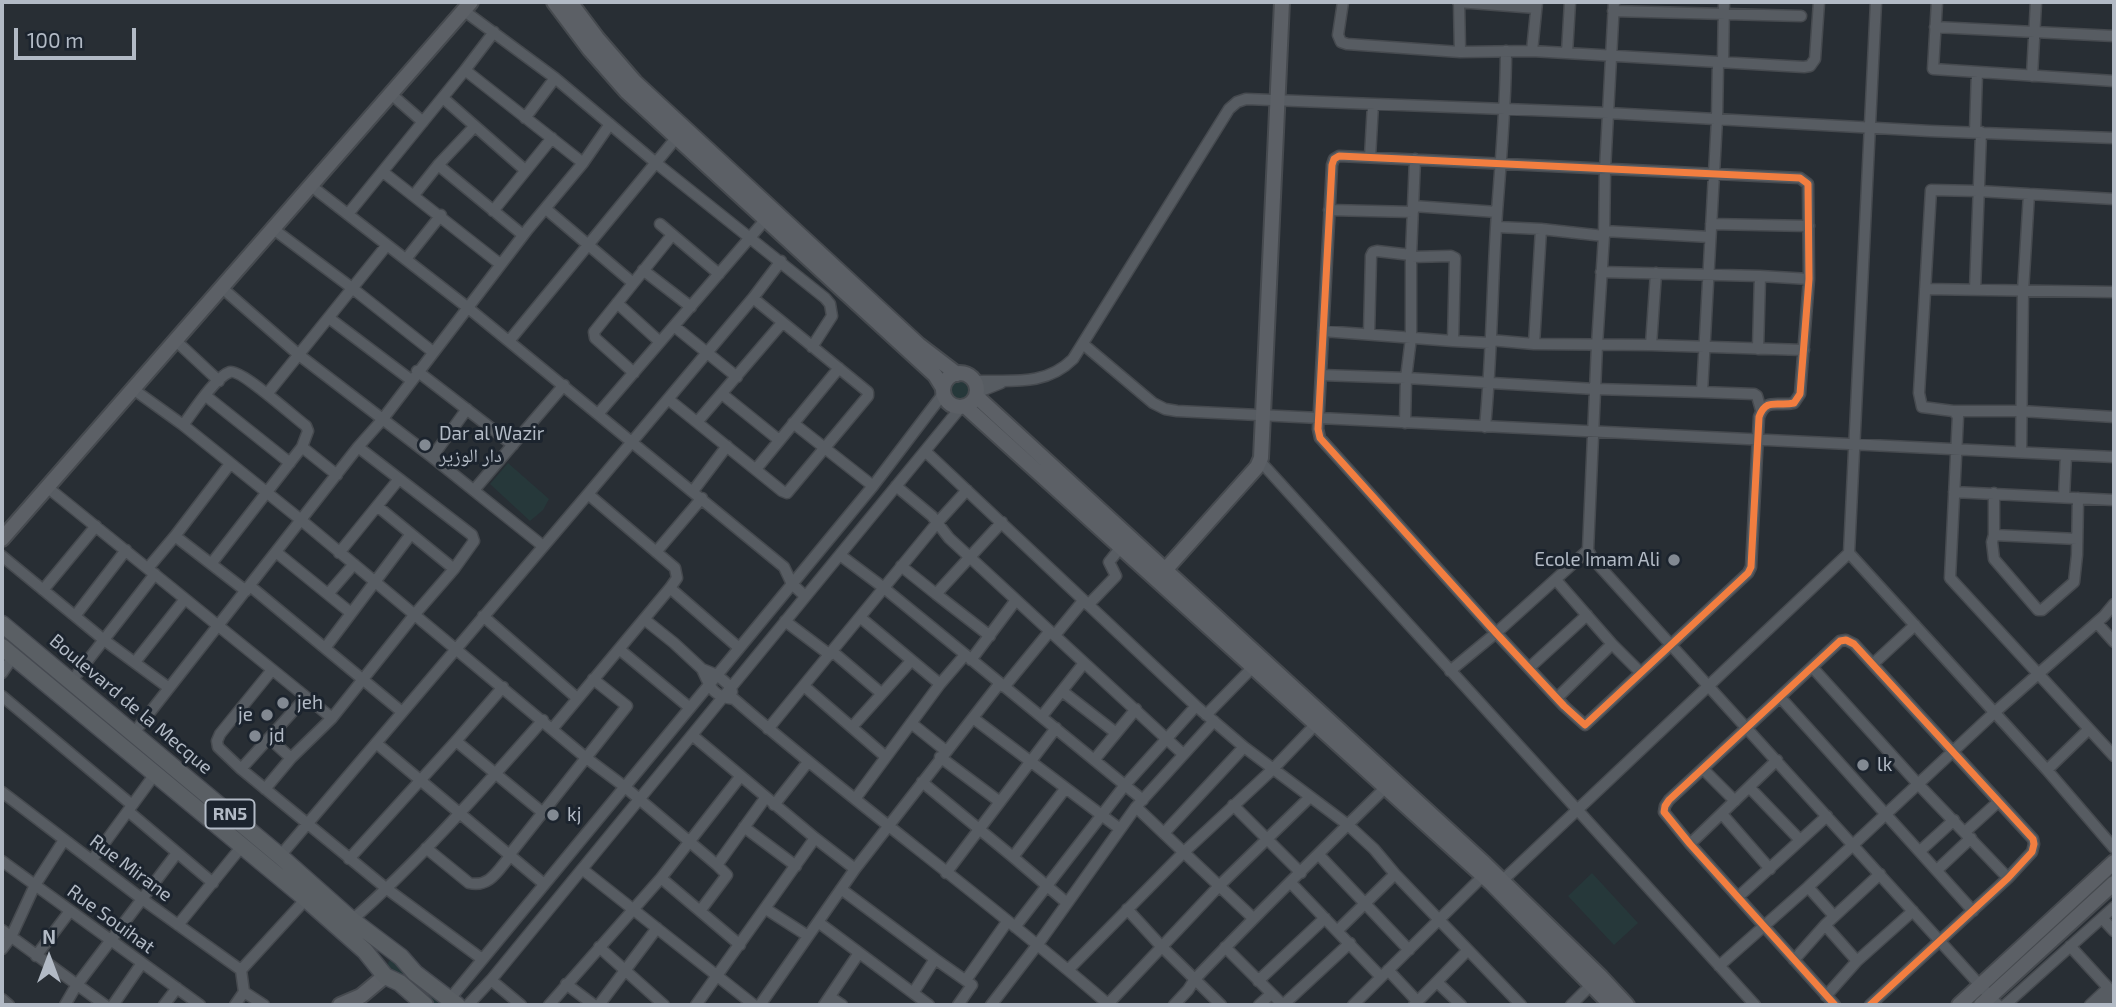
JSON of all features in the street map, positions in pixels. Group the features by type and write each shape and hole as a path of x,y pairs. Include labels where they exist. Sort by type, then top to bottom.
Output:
{"main road":[{"path":"554,2 626,91 935,375 947,402 970,397"},
{"path":"570,2 635,82 919,345 957,374"},
{"path":"1166,569 1260,461 1282,2"},
{"path":"2,539 467,6"},
{"path":"943,391 951,376 966,375 970,397 1121,547 1483,876 1611,1005"},
{"path":"970,397 1166,569 1502,881 1627,1005"},
{"name":"Boulevard de la Mecque","path":"2,624 453,1003"},
{"name":"Boulevard de la Mecque","path":"8,652 306,899 365,951 383,973 400,983 425,1005"},
{"path":"1988,998 2114,862"},
{"path":"1959,1005 1988,998 2114,883"},
{"path":"340,1005 361,996 383,973 382,960 389,954 397,955"}],"street":[{"path":"1343,2 1338,35 1341,42 1460,51 1532,51 1804,67 1810,66 1816,55 1819,2"},
{"path":"1460,51 1459,2 1537,5 1532,51"},
{"path":"1567,53 1570,2"},
{"path":"1702,392 1724,2"},
{"path":"1502,881 1849,553 1877,2"},
{"path":"1937,2 1933,69 2114,81"},
{"path":"2032,76 2036,2"},
{"path":"467,6 494,32 555,78 825,298 830,304 832,316 812,347"},
{"path":"1801,16 1613,6 1588,550 1592,558 1940,940 1988,998"},
{"path":"1935,27 2114,36"},
{"path":"348,214 466,71 494,32"},
{"path":"1485,427 1496,227 1506,109 1506,51"},
{"path":"466,71 583,163"},
{"path":"1975,290 1977,72"},
{"path":"525,117 555,78"},
{"path":"390,93 423,122"},
{"path":"443,98 525,170"},
{"path":"468,1005 970,397 1012,380 1038,380 1054,374 1073,359 1229,109 1237,102 1246,99 1608,113 2114,138"},
{"path":"1370,157 1373,104"},
{"path":"133,734 382,420 500,264 583,163 610,124"},
{"path":"414,195 474,127"},
{"path":"509,341 677,137"},
{"path":"492,211 552,138"},
{"path":"1321,375 1757,396 1761,410 1751,567 1748,573 1585,725 1496,633 1323,443 1319,434 1319,418 1323,331 1329,210 1334,159 1339,156 1370,157 1804,179 1809,189 1809,279 1800,394 1789,404 1768,404 1761,410"},
{"path":"1405,423 1406,378 1411,338 1415,159"},
{"path":"438,165 523,235"},
{"path":"383,172 500,264"},
{"path":"310,185 564,385 785,567 792,584 805,596"},
{"path":"2114,199 1931,190 1919,399 1922,407 1953,411 2021,411 2114,417"},
{"path":"2021,451 2023,290 2029,194"},
{"path":"545,209 633,283"},
{"path":"1329,210 1497,212"},
{"path":"406,259 441,215"},
{"path":"598,414 766,219"},
{"path":"660,224 719,274"},
{"path":"1711,224 1809,226"},
{"path":"1496,227 1710,237"},
{"path":"272,229 433,352"},
{"path":"1534,344 1541,229"},
{"path":"634,373 594,335 595,330 671,235"},
{"path":"267,394 387,245"},
{"path":"1369,334 1373,252 1451,256 1455,258 1453,341"},
{"path":"280,856 707,353 781,261"},
{"path":"643,270 691,307"},
{"path":"1601,272 1809,279"},
{"path":"1651,345 1656,273"},
{"path":"1758,349 1760,276"},
{"path":"221,287 299,355 543,546"},
{"path":"1925,289 2114,292"},
{"path":"668,399 787,493 826,448 868,396 866,390 753,298"},
{"path":"617,303 660,342"},
{"path":"329,318 467,409 513,445"},
{"path":"698,421 782,323"},
{"path":"674,326 737,377"},
{"path":"1323,331 1453,341 1804,350"},
{"path":"175,340 219,381"},
{"path":"1083,344 1148,400 1165,409 1177,411 2114,457"},
{"path":"756,469 839,368"},
{"path":"183,425 219,381 234,372 241,374 267,394 306,426 308,431 302,447 211,564"},
{"path":"474,490 564,385"},
{"path":"133,389 183,425 301,520 585,757 625,787 727,875 700,911"},
{"path":"453,1003 482,959 873,486 943,391"},
{"path":"722,394 779,440"},
{"path":"206,396 290,463"},
{"path":"432,457 467,409"},
{"path":"1953,411 1958,416 1958,448 1950,578 2114,756"},
{"path":"793,424 873,486"},
{"path":"656,552 697,495 727,446"},
{"path":"302,447 337,475"},
{"path":"265,789 291,758 332,718 473,544 472,535 358,447"},
{"path":"925,451 1196,706 1244,747 1348,825 1374,849 1516,1003"},
{"path":"2064,497 2066,455"},
{"path":"1260,461 1755,1005"},
{"path":"71,682 230,464"},
{"path":"340,553 399,479"},
{"path":"896,486 932,516 949,538 1183,754"},
{"path":"47,487 332,718"},
{"path":"768,729 967,490"},
{"path":"1954,492 2114,500"},
{"path":"552,728 677,578 677,571 588,494"},
{"path":"1994,494 1994,559 2038,610 2042,610 2074,582 2078,498"},
{"path":"377,506 454,569"},
{"path":"936,594 1002,522"},
{"path":"43,590 96,526"},
{"path":"325,648 411,534"},
{"path":"1994,535 2077,539"},
{"path":"175,536 248,588 402,712"},
{"path":"760,1005 841,889 943,754 1002,685 1052,633 1116,576 1109,562 1121,547"},
{"path":"75,616 126,550"},
{"path":"1450,671 1588,550"},
{"path":"276,552 351,613"},
{"path":"1849,553 2047,770 2114,848"},
{"path":"839,555 884,588 1125,785 1183,853 1252,918"},
{"path":"2,556 104,640 169,688"},
{"path":"328,594 354,564"},
{"path":"901,566 990,636"},
{"path":"785,567 803,570 818,581"},
{"path":"1556,580 1641,673"},
{"path":"670,589 739,648"},
{"path":"135,662 185,599"},
{"path":"855,799 940,684 990,636 1016,600"},
{"path":"1719,966 1808,887 1994,712 2097,623 2114,604"},
{"path":"1529,668 1587,615"},
{"path":"483,616 577,698"},
{"path":"861,618 940,684"},
{"path":"644,619 702,669 717,675 731,687 734,699 768,729 1038,944 1108,1005 1219,886 1310,797"},
{"path":"785,621 832,653 881,693"},
{"path":"2097,623 2114,642"},
{"path":"1873,664 1915,625"},
{"path":"1835,1005 1689,844 1664,812 1665,806 1746,727 1839,642 1850,640 1954,751 2035,844 2032,852 2008,877 1870,1005"},
{"path":"1557,698 1612,644"},
{"path":"619,649 690,708"},
{"path":"2,673 8,652"},
{"path":"852,727 911,661"},
{"path":"1042,716 1084,663"},
{"path":"1812,667 1918,784 2008,877"},
{"path":"991,1005 1038,944 1119,829 1252,668"},
{"path":"702,669 709,685 722,698 734,699"},
{"path":"272,670 220,734 218,747 349,859 482,959"},
{"path":"426,848 469,883 485,884 627,706 593,679"},
{"path":"804,686 886,757"},
{"path":"349,859 503,687"},
{"path":"1062,691 1116,733"},
{"path":"2,696 213,883"},
{"path":"241,769 306,697"},
{"path":"1780,697 1973,911"},
{"path":"966,980 1047,886 1125,785 1196,706"},
{"path":"1094,760 1136,709"},
{"path":"973,718 1119,829"},
{"path":"352,920 387,889 543,720"},
{"path":"912,723 943,754 1000,802"},
{"path":"1068,970 1315,725"},
{"path":"946,873 1056,728"},
{"path":"2047,770 2089,729"},
{"path":"692,735 740,777 856,869"},
{"path":"269,738 291,758"},
{"path":"456,741 542,811"},
{"path":"376,743 544,884"},
{"path":"1164,833 1244,747"},
{"path":"1689,844 1777,760"},
{"path":"717,866 744,827 808,762"},
{"path":"1703,769 1735,801"},
{"path":"92,860 155,774"},
{"path":"549,1005 661,878 740,777"},
{"path":"922,782 1067,903"},
{"path":"1749,787 1800,841"},
{"path":"1174,1005 1252,918 1385,788"},
{"path":"1013,857 1065,789"},
{"name":"Rue Mirane","path":"2,792 142,899 241,970"},
{"path":"1937,870 1998,802"},
{"path":"1233,806 1301,873"},
{"path":"1722,814 1770,869"},
{"path":"1738,897 1826,816"},
{"path":"1920,851 1954,820"},
{"path":"744,827 796,866"},
{"path":"696,1005 815,838"},
{"path":"2,949 6,934 64,840"},
{"path":"178,925 242,846"},
{"path":"65,1005 76,986 177,853"},
{"path":"1319,855 1409,950"},
{"name":"Rue Souihat","path":"2,861 200,1005"},
{"path":"582,869 754,1005"},
{"path":"1338,930 1395,874"},
{"path":"1794,960 1834,916 1880,874"},
{"path":"1353,1005 1483,876"},
{"path":"661,878 740,945"},
{"path":"1290,882 1350,943 1416,1003 1468,950"},
{"path":"1808,887 1834,916"},
{"path":"841,889 972,985 958,1005"},
{"path":"234,1005 244,992 241,970 306,899"},
{"path":"2005,1005 2114,907"},
{"path":"766,909 808,936"},
{"path":"1128,909 1220,1005"},
{"path":"36,956 70,911"},
{"path":"1826,996 1857,961 1913,911"},
{"path":"1258,981 1325,918"},
{"path":"2102,918 2114,931"},
{"path":"818,922 929,1005"},
{"path":"1825,925 1857,961"},
{"path":"566,984 596,1005 657,928"},
{"path":"6,934 105,1005"},
{"path":"1225,947 1283,1005 1350,943"},
{"path":"2070,946 2114,994 2101,1005"},
{"path":"599,947 664,1005"},
{"path":"842,1005 827,1001 859,953"},
{"path":"913,993 935,959"},
{"path":"113,1005 142,963"},
{"path":"491,980 522,1005"},
{"path":"1437,982 1461,1005"},
{"path":"1571,1005 1592,984"},
{"path":"164,1005 177,988"},
{"path":"2090,1005 2108,988"},
{"path":"244,992 264,1005"},
{"path":"1259,1005 1271,994"},
{"path":"2,999 9,1005"}],"shaded area":[{"path":"961,376 970,380 974,389 970,398 961,402 952,398 948,389 952,380"},
{"path":"508,463 549,499 543,510 530,521 490,484"},
{"path":"1592,873 1638,923 1614,945 1568,896"},
{"path":"392,960 443,1005 434,1005 397,972 390,971 387,966"}],"cycle path":[{"path":"1339,156 1800,178 1808,184 1809,279 1800,394 1794,403 1765,407 1759,417 1751,567 1748,573 1585,725 1496,633 1320,438 1318,429 1332,165 1334,159 1339,156"},
{"path":"1835,1005 1664,812 1669,800 1840,641 1846,640 1854,644 2033,839 2034,844 2032,852 2008,878 1870,1005"}],"place":[{"name":"Dar al Wazir دار الوزير","path":"425,445"},
{"name":"Ecole Imam Ali","path":"1674,560"},
{"name":"jeh","path":"283,703"},
{"name":"je","path":"267,715"},
{"name":"jd","path":"255,736"},
{"name":"lk","path":"1863,765"},
{"name":"kj","path":"553,815"}]}
